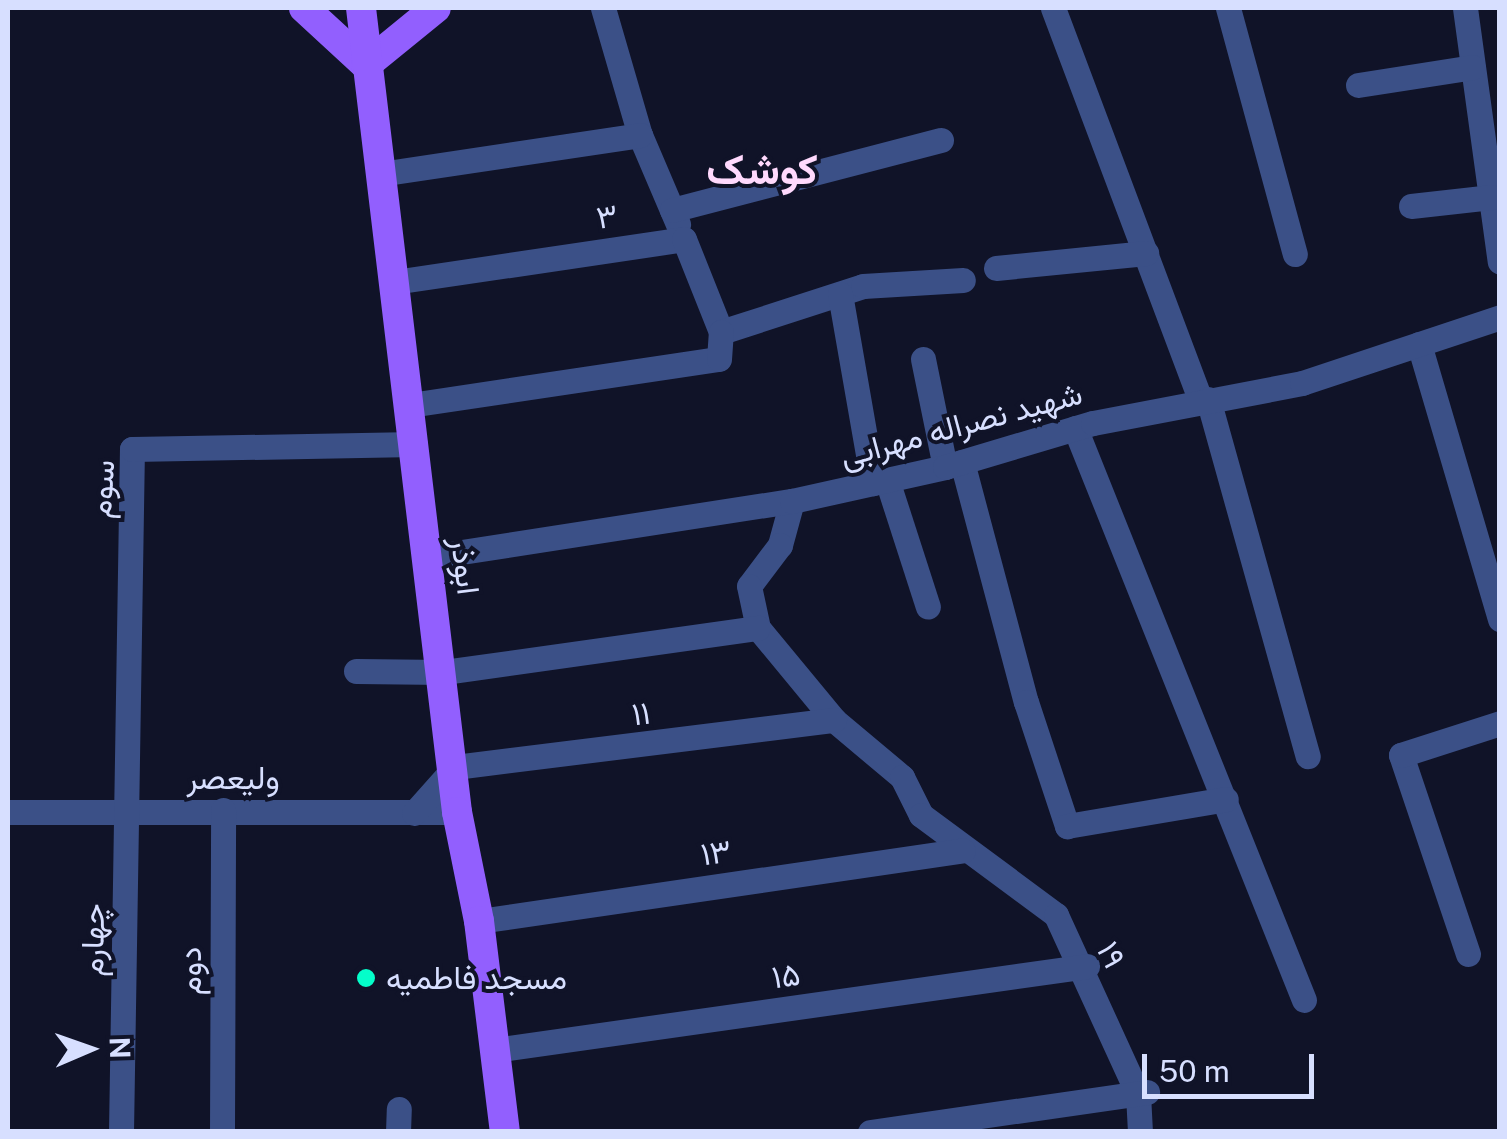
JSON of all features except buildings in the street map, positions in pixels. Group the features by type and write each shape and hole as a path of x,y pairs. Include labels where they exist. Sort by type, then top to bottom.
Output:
{"main road":[{"path":"304,8 366,65 436,8"},
{"name":"ابوذر","path":"361,8 458,812 479,920 505,1132"}],"street":[{"path":"410,405 719,358 721,332 640,135 603,8"},
{"path":"1053,8 1204,399 1308,756"},
{"path":"1228,8 1295,254"},
{"path":"1466,8 1474,67 1491,130 1490,197 1500,262"},
{"path":"1358,85 1474,67"},
{"path":"380,174 640,135"},
{"path":"672,210 941,140"},
{"path":"1411,206 1490,197"},
{"name":"۳","path":"394,282 684,239"},
{"path":"996,268 1146,253"},
{"path":"721,332 840,294 962,280"},
{"path":"840,294 880,481 928,608"},
{"name":"شهید نصراله مهرابی","path":"429,557 792,500 953,465 1074,428 1302,382 1500,316"},
{"path":"1419,344 1500,619"},
{"path":"923,359 1067,826 1226,799"},
{"path":"1074,428 1304,1000"},
{"name":"سوم","path":"128,811 132,449 415,444"},
{"path":"356,671 444,672 758,628 748,586 780,545 792,500"},
{"name":"۱۹","path":"758,628 834,720 902,777 921,815 963,850 1056,915 1142,1093 1140,1132"},
{"name":"۱۱","path":"455,767 834,720"},
{"path":"1468,954 1401,754 1500,723"},
{"path":"414,813 455,767"},
{"name":"دوم","path":"222,1132 223,810"},
{"name":"چهارم","path":"121,1132 128,811"},
{"name":"ولیعصر","path":"8,812 458,812"},
{"name":"۱۳","path":"479,920 963,850"},
{"name":"۱۵","path":"494,1050 1083,966"},
{"path":"870,1132 1142,1093 1157,1132"}],"place":[{"name":"مسجد فاطمیه","path":"366,978"}],"district":[{"name":"کوشک","path":"762,169"}]}
